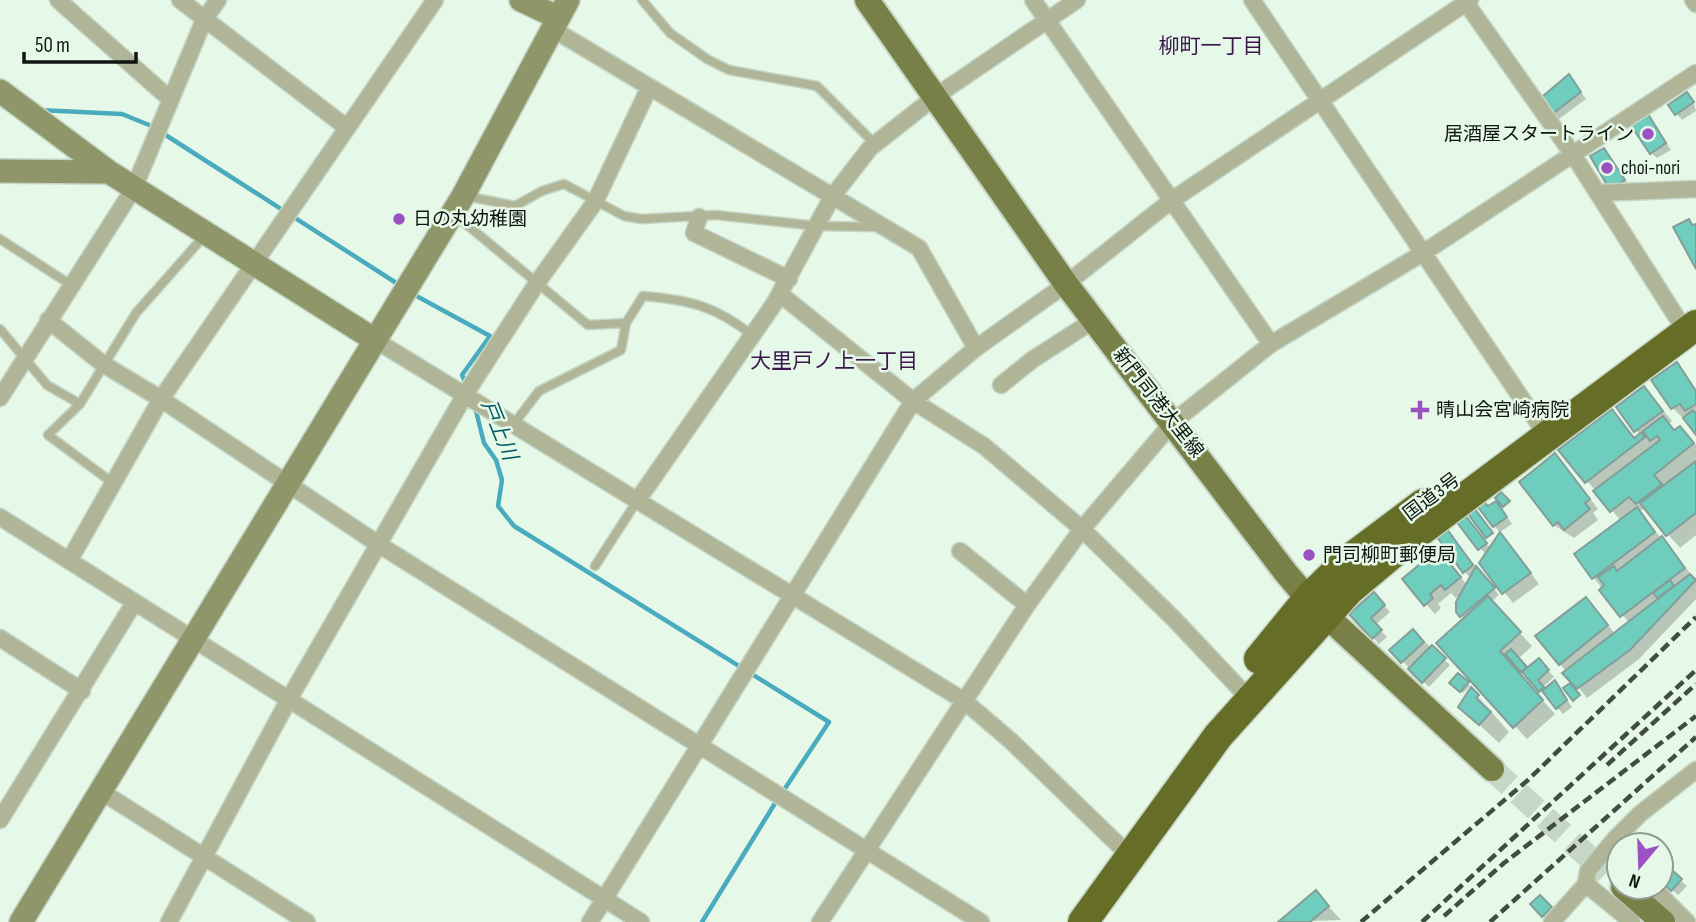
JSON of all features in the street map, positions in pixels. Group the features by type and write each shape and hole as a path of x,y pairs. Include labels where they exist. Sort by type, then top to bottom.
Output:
{"highway":[{"name":"国道3号","path":"1083,922 1347,561 1541,428 1689,320"},
{"name":"国道3号","path":"1218,736 1238,688 1316,606"}],"main road":[{"name":"新門司港大里線","path":"867,0 1066,284 1316,606 1492,769"},
{"path":"1642,901 1663,922"}],"street":[{"path":"58,0 170,100"},
{"path":"180,0 346,127"},
{"path":"0,398 134,188 204,20 218,0"},
{"path":"69,561 161,399 435,0"},
{"path":"521,0 559,15 649,88 919,248 976,348"},
{"path":"1033,0 1271,344"},
{"path":"637,501 780,294 832,197 875,144 936,96 1077,0"},
{"path":"1252,0 1318,102 1541,428"},
{"path":"590,922 913,401 976,348 1066,284 1172,200 1467,1 1598,193 1689,320"},
{"path":"21,922 458,204 559,15"},
{"path":"820,922 962,700 1027,605 1082,528 1173,422 1271,344 1423,253 1574,156 1696,73"},
{"path":"169,922 289,699 466,393 537,283 595,202 649,88"},
{"path":"0,91 134,188 375,340 466,393 513,425 962,700 1011,741 1131,856"},
{"path":"0,170 109,172"},
{"path":"1598,193 1696,189"},
{"path":"699,217 694,233 789,279"},
{"path":"780,294 913,401 985,446 1082,528 1175,620 1238,688"},
{"path":"48,320 103,365 161,399 288,486 981,922"},
{"path":"1001,385 1032,360 1094,320"},
{"path":"0,517 641,922"},
{"path":"960,551 1027,605"},
{"path":"0,820 134,603"},
{"path":"0,638 82,691"},
{"path":"1632,831 1641,813 1696,770"},
{"path":"102,792 307,922"},
{"path":"1552,922 1605,875"},
{"path":"1624,901 1632,922"},
{"path":"1666,901 1687,922"}],"lane":[{"path":"642,0 670,33 707,59 729,69 817,86 875,144"},
{"path":"458,204 515,206 542,191 564,184 624,216 716,215 817,226 886,227"},
{"path":"458,204 537,283 588,325 626,323"},
{"path":"113,483 48,435 80,404 136,313 207,234"},
{"path":"0,239 71,285"},
{"path":"513,425 538,391 621,350 626,323 643,296 681,299 727,315 752,335"},
{"path":"0,329 47,385 80,404"},
{"path":"594,566 637,501"}],"building":[{"path":"1569,74 1581,92 1547,118 1536,102"},
{"path":"1687,92 1694,102 1675,115 1668,105"},
{"name":"居酒屋スタートライン","path":"1648,114 1666,143 1650,154 1630,124"},
{"name":"choi-nori","path":"1604,148 1625,180 1615,186 1607,185 1590,156"},
{"path":"1689,219 1692,225 1696,224 1696,269 1673,227"},
{"path":"1677,362 1696,391 1696,404 1685,411 1680,404 1671,409 1651,380"},
{"path":"1644,386 1663,411 1634,432 1616,407"},
{"path":"1612,409 1634,438 1642,432 1645,437 1585,483 1558,450"},
{"path":"1693,410 1696,414 1696,435 1683,418"},
{"path":"1663,416 1674,430 1680,426 1694,443 1654,475 1662,484 1636,504 1629,497 1610,512 1593,491 1660,440 1657,436 1650,441 1643,431"},
{"path":"1555,453 1590,499 1585,503 1590,509 1564,530 1558,522 1553,526 1519,482"},
{"path":"1696,461 1696,513 1666,536 1640,503"},
{"path":"1501,492 1510,501 1503,507 1495,498"},
{"path":"1496,501 1507,517 1493,527 1478,507 1484,502 1488,506"},
{"path":"1637,507 1655,532 1592,579 1574,554"},
{"path":"1475,509 1493,533 1486,538 1468,514"},
{"path":"1465,515 1487,543 1478,550 1456,521"},
{"path":"1447,529 1473,565 1463,573 1437,537"},
{"path":"1500,532 1531,573 1502,594 1479,563"},
{"path":"1662,536 1685,568 1620,617 1599,590 1604,585 1598,577 1614,566 1617,571"},
{"path":"1438,549 1461,577 1445,590 1441,585 1430,594 1433,598 1424,606 1402,579"},
{"path":"1476,566 1495,588 1460,617 1456,612 1456,602"},
{"path":"1690,574 1696,580 1630,650 1577,689 1562,673"},
{"path":"1670,580 1674,586 1657,598 1653,593"},
{"path":"1374,592 1385,605 1371,618 1382,630 1372,639 1349,614"},
{"path":"1488,596 1521,632 1500,651 1543,700 1513,728 1436,643"},
{"path":"1586,597 1608,625 1559,665 1535,636"},
{"path":"1413,629 1424,642 1401,663 1389,650"},
{"path":"1432,645 1446,658 1422,683 1408,669"},
{"path":"1511,649 1527,667 1521,672 1505,654"},
{"path":"1539,658 1549,670 1538,680 1544,687 1539,692 1522,672"},
{"path":"1458,673 1469,682 1460,692 1449,683"},
{"path":"1555,680 1567,700 1556,709 1542,691"},
{"path":"1570,683 1580,695 1573,701 1563,688"},
{"path":"1471,687 1479,695 1476,698 1491,712 1479,725 1458,707"},
{"path":"1675,873 1682,879 1675,887"},
{"path":"1316,890 1329,906 1310,922 1278,922"},
{"path":"1540,895 1552,907 1542,917 1530,904"}],"waterway":[{"name":"戸上川","path":"39,110 122,114 154,127"},
{"name":"戸上川","path":"161,132 401,286"},
{"name":"戸上川","path":"411,293 490,336 462,375 467,386"},
{"name":"戸上川","path":"475,407 484,443 496,460 502,480 498,506 514,526 829,722 782,793"},
{"name":"戸上川","path":"702,922 777,800"}],"tunnel":[{"path":"1492,769 1605,872"}],"railway":[{"path":"1361,922 1528,780 1696,617"},
{"path":"1422,922 1696,670"},
{"path":"1607,765 1696,684"},
{"path":"1444,916 1504,863 1696,716"},
{"path":"1490,922 1696,737"}],"place":[{"name":"居酒屋スタートライン","path":"1648,134"},
{"name":"choi-nori","path":"1607,168"},
{"name":"日の丸幼稚園","path":"399,219"},
{"name":"晴山会宮崎病院","path":"1420,410"},
{"name":"門司柳町郵便局","path":"1309,555"}],"district":[{"name":"柳町一丁目","path":"1211,46"},
{"name":"大里戸ノ上一丁目","path":"834,361"}]}
